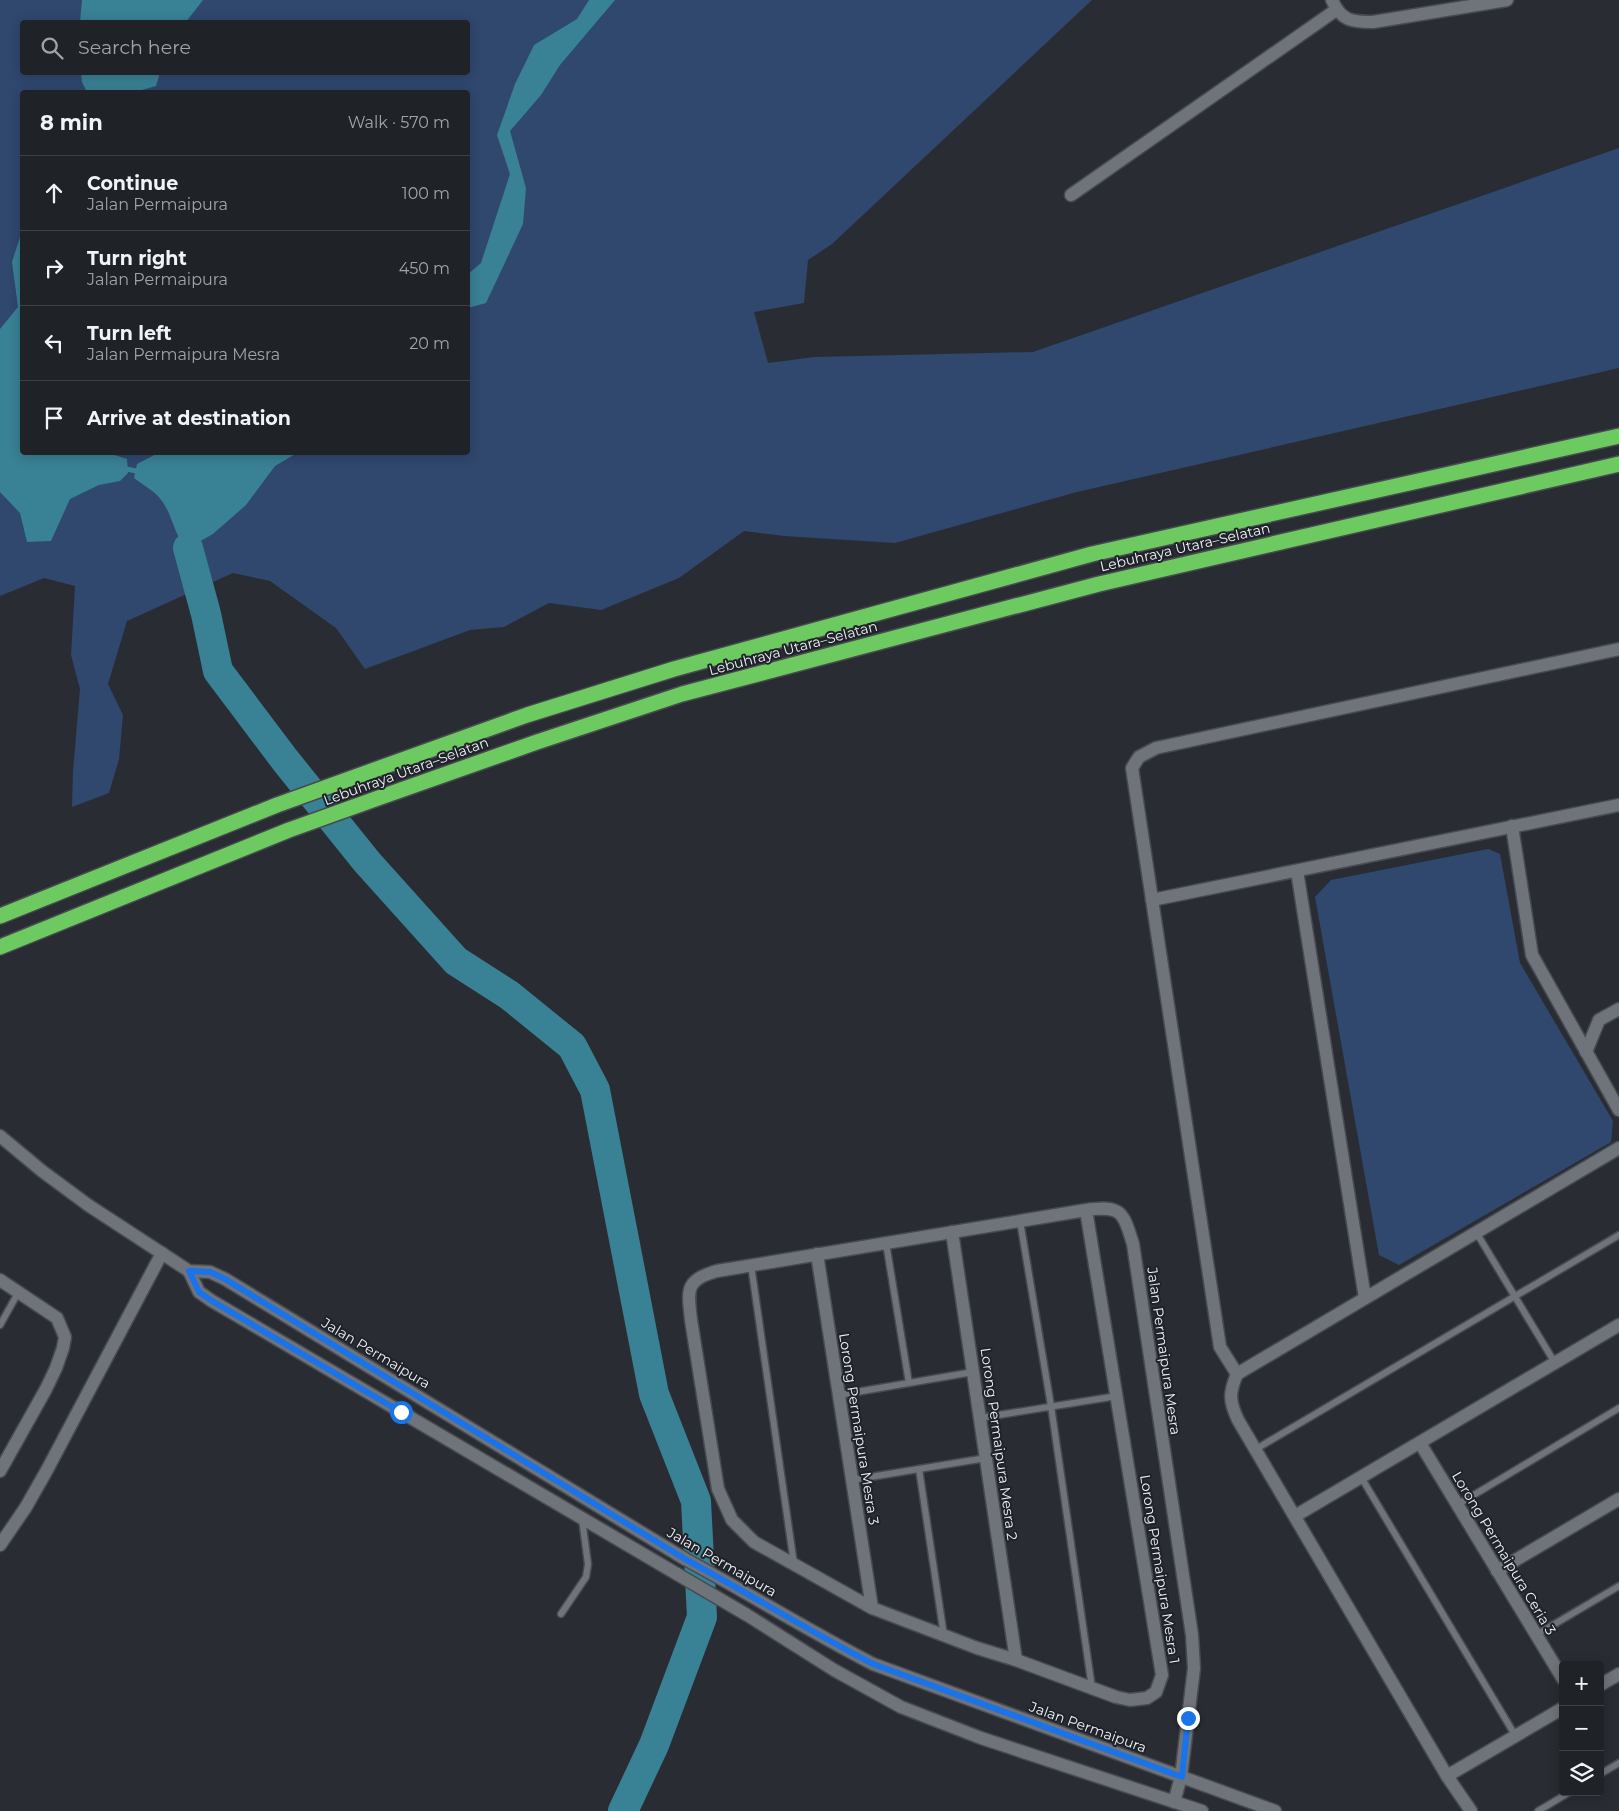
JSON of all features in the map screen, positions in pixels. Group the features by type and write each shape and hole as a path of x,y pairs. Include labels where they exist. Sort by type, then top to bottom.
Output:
{"highway":[{"name":"Lebuhraya Utara–Selatan","path":"0,916 277,805 527,715 674,669 1092,554 1619,436"},
{"name":"Lebuhraya Utara–Selatan","path":"0,946 289,830 381,796 682,694 1099,584 1619,464"}],"street":[{"path":"1071,195 1334,5 1344,18 1355,22 1373,22 1508,0"},
{"path":"1237,1374 1220,1347 1132,768 1139,757 1156,748 1619,649"},
{"path":"1152,900 1619,805"},
{"path":"1512,826 1532,955 1619,1110"},
{"path":"1297,870 1364,1298"},
{"path":"1586,1052 1599,1020 1619,1009"},
{"name":"Jalan Permaipura","path":"0,1136 72,1194 189,1271 199,1292 212,1301 747,1615 834,1670 901,1707 981,1738 1202,1811"},
{"path":"1471,1811 1447,1776 1256,1450 1231,1404 1232,1384 1237,1374 1619,1148"},
{"name":"Jalan Permaipura Mesra","path":"794,1565 754,1542 732,1520 724,1506 718,1489 688,1297 690,1286 696,1278 717,1271 751,1265 1086,1210 1102,1208 1116,1209 1121,1212 1133,1244 1192,1635 1194,1668 1182,1777 1174,1802"},
{"name":"Lorong Permaipura Mesra 1","path":"794,1565 872,1608 944,1636 1116,1697 1141,1700 1156,1692 1162,1675 1086,1210"},
{"name":"Lorong Permaipura Mesra 2","path":"952,1232 1016,1660"},
{"path":"0,1545 26,1507 47,1470 162,1253"},
{"name":"Lorong Permaipura Mesra 3","path":"817,1254 872,1608"},
{"name":"Jalan Permaipura","path":"189,1271 210,1272 225,1279 685,1559 752,1595 834,1644 873,1664 1275,1811"},
{"path":"0,1280 56,1318 65,1337 58,1361 46,1389 0,1471"},
{"path":"1295,1516 1619,1325"},
{"name":"Lorong Permaipura Ceria 3","path":"1420,1443 1559,1673"},
{"path":"1497,1571 1619,1499"},
{"path":"1604,1683 1619,1674"},
{"path":"1447,1776 1559,1710"}],"lane":[{"path":"1020,1221 1051,1406 1092,1688"},
{"path":"1476,1232 1555,1362"},
{"path":"1256,1450 1619,1235"},
{"path":"886,1243 909,1383"},
{"path":"751,1265 794,1565"},
{"path":"0,1325 18,1293"},
{"path":"839,1395 973,1372"},
{"path":"980,1418 1117,1396"},
{"path":"1457,1505 1619,1408"},
{"path":"852,1480 986,1458"},
{"path":"919,1469 944,1636"},
{"path":"1361,1477 1515,1736"},
{"path":"561,1614 586,1577 588,1564 582,1519"},
{"path":"1536,1635 1619,1586"},
{"path":"1604,1772 1619,1763"},
{"path":"1538,1811 1563,1796"}],"shaded area":[{"path":"0,0 1092,0 832,244 808,260 804,303 754,312 768,363 815,357 1033,352 1619,148 1619,368 1077,492 895,543 784,536 744,531 679,578 601,610 549,603 504,627 470,630 365,669 336,628 270,581 233,573 127,621 108,684 123,715 119,759 109,793 72,807 80,689 71,655 75,586 44,578 0,596"},
{"path":"82,0 203,0 188,20 80,20"},
{"path":"589,0 615,0 560,65 541,95 510,131 526,188 523,224 486,303 470,307 470,272 481,263 510,174 497,135 515,84 534,45 577,19"},
{"path":"81,75 159,75 156,86 142,90 86,90"},
{"path":"20,237 20,455 114,455 127,459 128,473 120,481 99,485 70,499 51,541 27,542 20,513 0,492 0,329 18,307 12,262"},
{"path":"154,455 294,455 275,466 246,505 213,534 188,548 180,538 162,501 134,478 137,464"},
{"path":"1488,849 1500,854 1520,963 1613,1121 1611,1142 1399,1265 1379,1255 1315,897 1331,880"}],"waterway":[{"path":"122,468 141,472"},
{"path":"188,548 206,614 218,671 285,760 367,862 456,961 509,995 572,1046 595,1090 654,1394 696,1501 702,1617 654,1745 623,1811"}],"route":[{"path":"401,1412 212,1301 199,1292 189,1271 210,1272 225,1279 685,1559 752,1595 834,1644 873,1664 1182,1777 1188,1718"}]}
